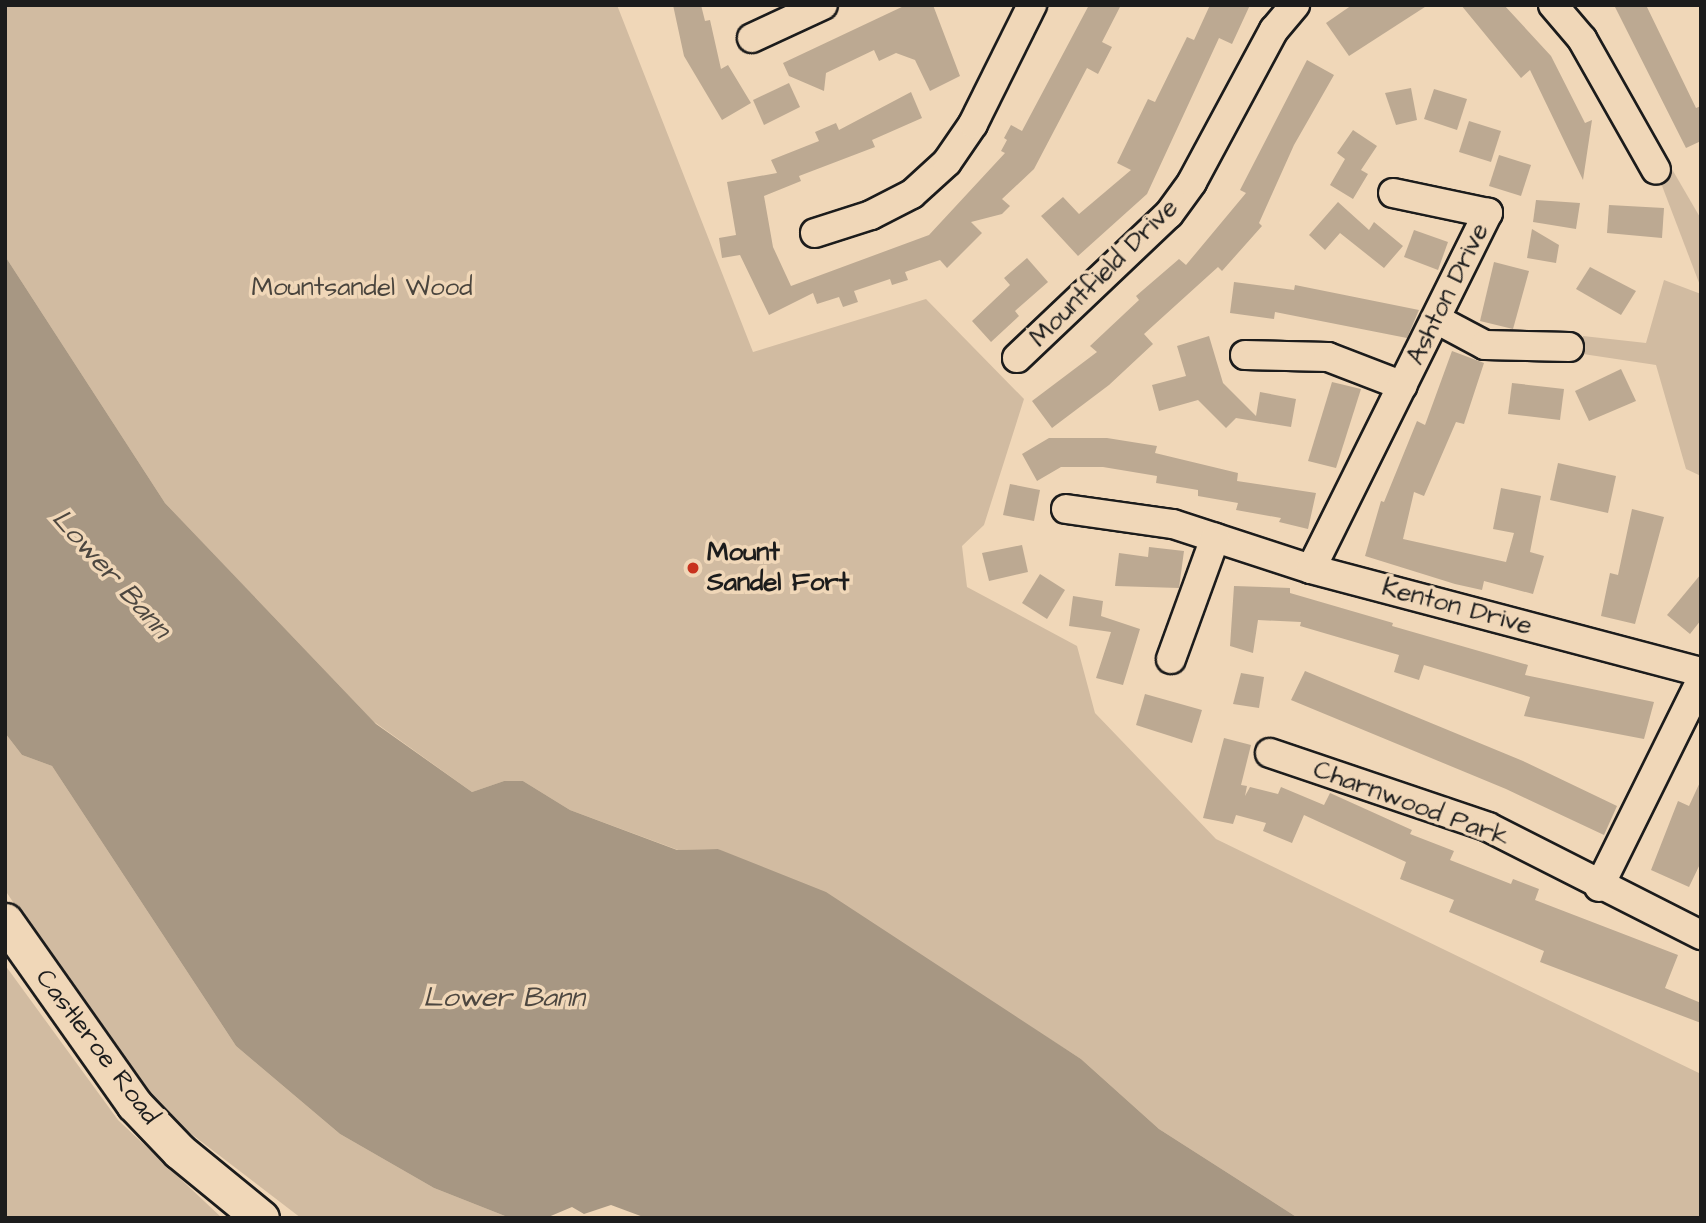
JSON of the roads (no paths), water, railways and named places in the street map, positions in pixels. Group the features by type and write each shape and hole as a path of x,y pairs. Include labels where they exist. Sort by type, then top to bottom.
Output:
{"main road":[{"name":"Castleroe Road","path":"5,921 134,1104 179,1152 261,1218"}],"street":[{"path":"752,38 823,5"},
{"name":"Mountfield Drive","path":"1017,358 1169,214 1192,182 1274,30 1295,5"},
{"path":"1553,5 1582,38 1656,170"},
{"path":"815,233 871,215 912,194 947,162 973,124 1031,6"},
{"name":"Ashton Drive","path":"1311,569 1488,213 1393,193"},
{"path":"1436,319 1485,345 1569,348"},
{"name":"Ashton Drive","path":"1245,355 1328,357 1402,386"},
{"name":"Kenton Drive","path":"1066,509 1173,524 1311,569 1701,672"},
{"path":"1171,659 1215,538"},
{"path":"1599,887 1701,681"},
{"name":"Charnwood Park","path":"1270,753 1488,827 1599,887 1701,935"}],"water":[{"name":"Lower Bann","path":"5,256 165,503 376,724 472,792 504,781 523,781 570,810 677,850 718,849 826,892 1081,1059 1159,1129 1298,1218 646,1218 611,1205 584,1214 572,1207 546,1218 510,1218 434,1188 340,1134 236,1046 52,766 22,755 5,733"}],"place":[{"name":"Mount Sandel Fort","path":"693,568"}],"park label":[{"name":"Mountsandel Wood","path":"362,288"}]}
